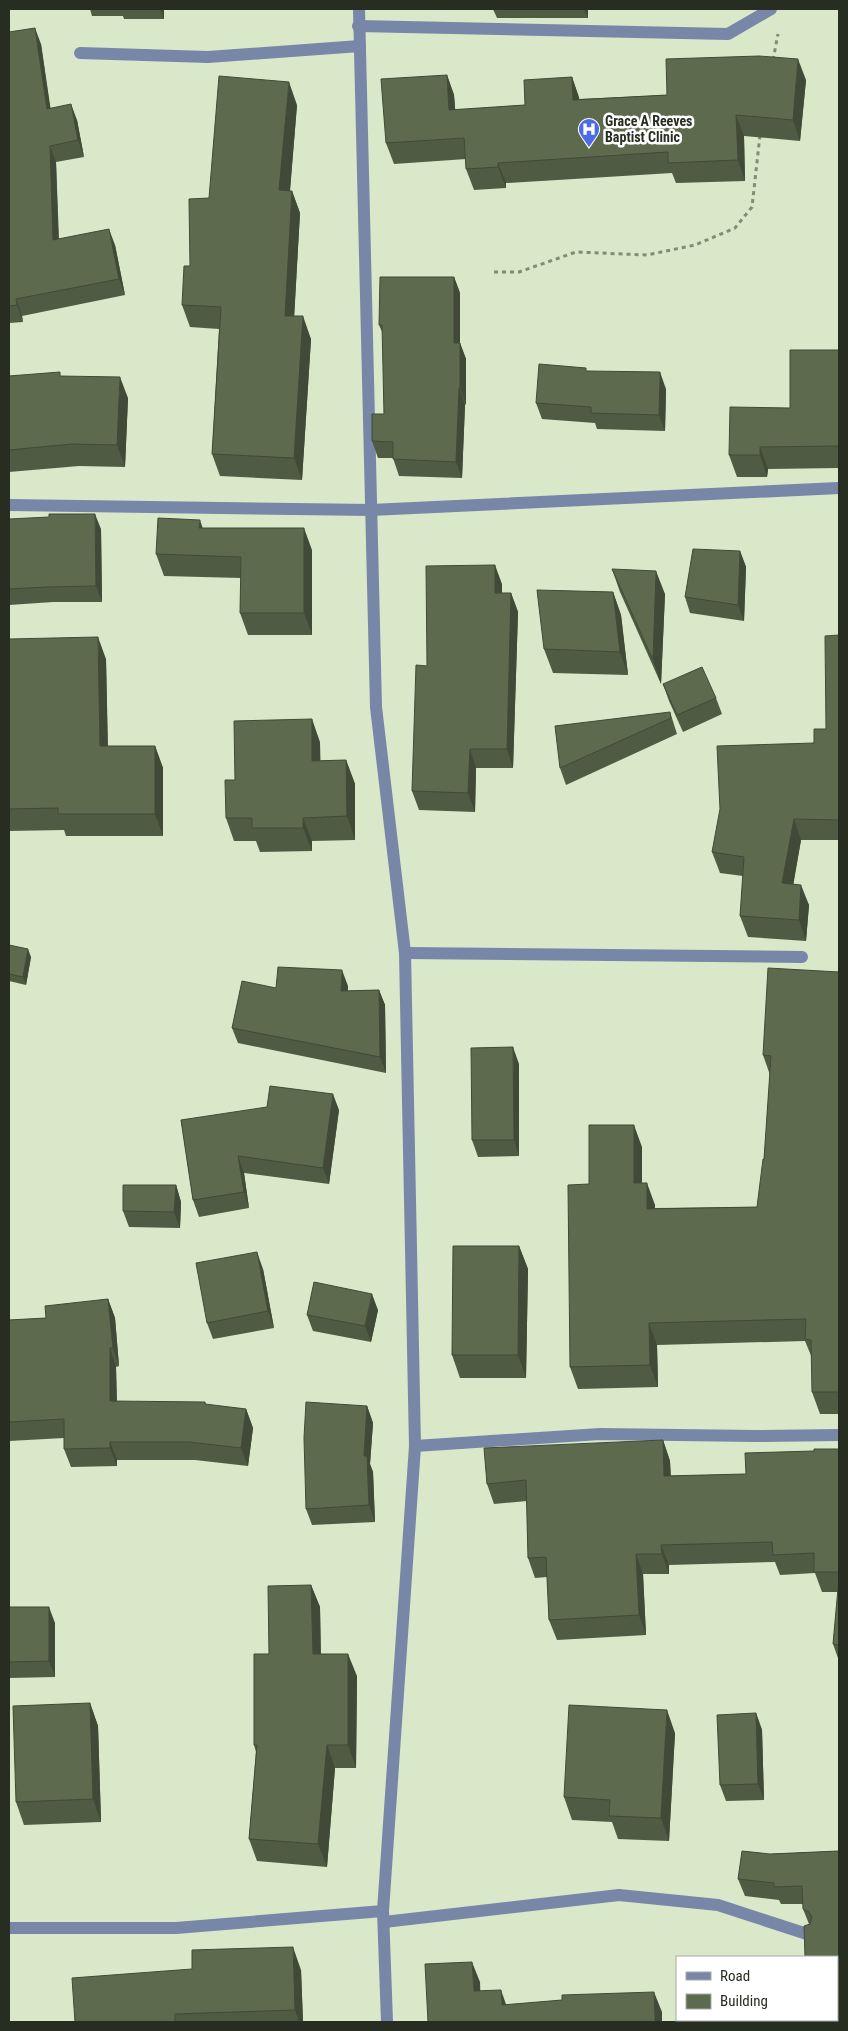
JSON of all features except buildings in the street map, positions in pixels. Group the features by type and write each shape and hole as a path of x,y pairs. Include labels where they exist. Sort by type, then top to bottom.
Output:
{"street":[{"path":"358,9 376,707 405,953 415,1446 383,1917 387,2022"},
{"path":"358,26 728,34 771,9"},
{"path":"80,53 208,57 360,46"},
{"path":"9,505 371,510 839,488"},
{"path":"405,953 802,957"},
{"path":"415,1446 600,1434 839,1435"},
{"path":"9,1928 176,1928 383,1917 619,1895 718,1905 810,1935"}],"path":[{"path":"772,66 779,28"},
{"path":"494,272 519,272 576,252 648,255 695,245 734,228 752,207 760,132"}],"place":[{"name":"Grace A Reeves Baptist Clinic","path":"589,148"}]}
